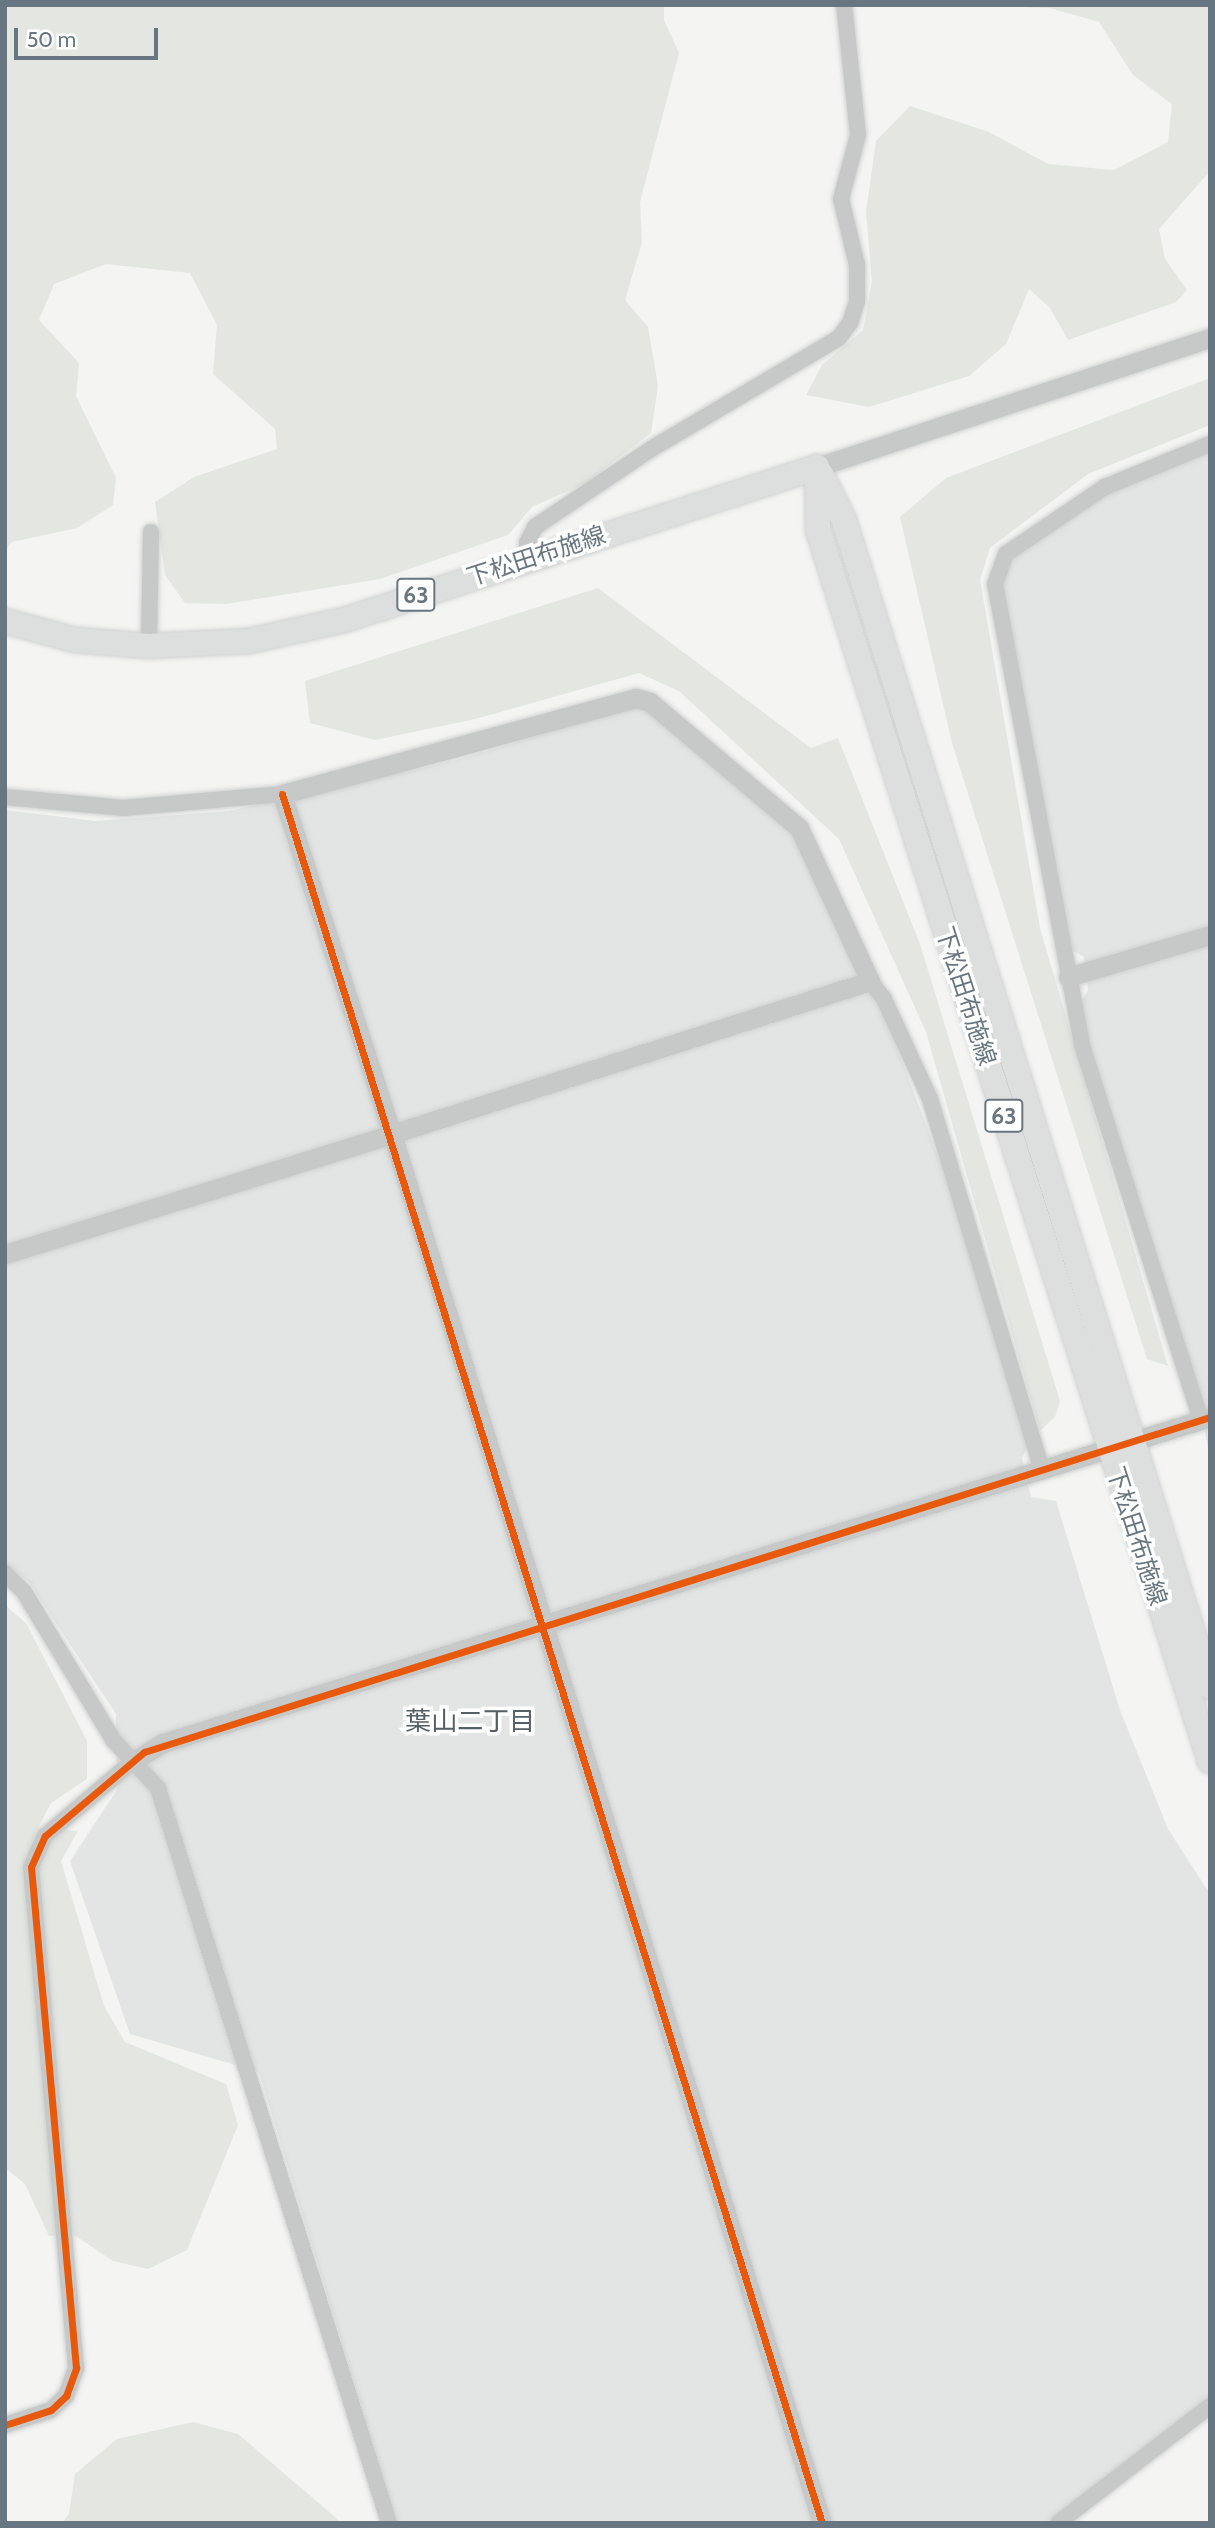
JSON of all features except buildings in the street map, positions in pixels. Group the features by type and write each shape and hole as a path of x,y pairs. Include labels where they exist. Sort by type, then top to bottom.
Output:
{"main road":[{"name":"下松田布施線","path":"5,621 75,640 149,646 227,644 344,620 528,558 817,467"},
{"name":"下松田布施線","path":"817,467 844,520 1210,1687"},
{"name":"下松田布施線","path":"817,467 818,530 1210,1761"}],"street":[{"path":"528,558 527,543 535,527 651,449 839,338 850,323 857,301 857,265 841,199 858,135 844,5"},
{"path":"817,467 1210,338"},
{"path":"5,2425 51,2410 66,2396 76,2368 31,1867 45,1836 132,1762 163,1743 1041,1467 1205,1419 1082,1044 995,584 1006,554 1105,486 1210,444"},
{"path":"149,646 151,532"},
{"path":"5,797 122,808 282,794 636,698 650,702 799,828 870,981 884,999 930,1099 1041,1467"},
{"path":"282,794 392,1134 541,1625 822,2523"},
{"path":"1068,977 1210,935"},
{"path":"5,1254 870,981"},
{"path":"5,1573 24,1592 132,1762 158,1788 389,2523"},
{"path":"1058,2523 1210,2406"}],"shaded area":[{"path":"5,5 664,5 664,20 679,53 640,202 642,242 625,300 648,327 658,386 651,433 584,484 532,507 508,535 380,579 226,604 185,603 165,575 155,502 194,477 277,449 275,429 213,374 217,325 190,273 106,264 54,284 39,320 79,363 76,396 116,478 113,505 77,528 12,542 5,551"},
{"path":"967,5 1210,5 1210,171 1159,229 1165,259 1187,290 1176,302 1068,340 1050,308 1029,289 1006,344 969,376 869,407 806,395 822,365 863,330 872,281 866,212 876,141 910,106 989,132 1048,164 1114,170 1168,142 1172,104 1133,75 1099,22 1050,8"},
{"path":"1210,378 1210,425 1088,474 990,548 980,580 1040,928 1168,1366 1147,1359 952,743 900,517 946,478"},
{"path":"1210,449 1210,1458 1197,1394 1090,1048 1080,1004 1088,990 1084,957 1069,949 1001,583 1010,555 1110,489"},
{"path":"598,588 811,748 838,738 920,944 1060,1401 1055,1417 1040,1431 926,1032 839,839 679,691 639,673 475,719 375,740 310,723 305,681"},
{"path":"633,707 657,716 800,840 878,998 950,1188 1028,1446 1022,1458 1031,1497 1056,1501 1120,1710 1168,1829 1210,1894 1210,2397 1045,2523 397,2523 259,2072 130,2034 70,1861 117,1790 116,1714 29,1582 5,1563 5,810 95,821 229,811 457,760"},
{"path":"5,1605 26,1623 87,1741 87,1779 51,1803 38,1828 78,1831 61,1861 104,2006 125,2042 226,2084 238,2125 187,2250 148,2269 113,2261 73,2234 49,2236 25,2184 5,2168"},
{"path":"193,2422 238,2434 342,2523 62,2523 69,2514 75,2474 117,2439"}],"cycle path":[{"path":"282,794 822,2523"},
{"path":"5,2425 51,2410 66,2396 76,2368 31,1867 45,1836 144,1752 1210,1417"}],"district":[{"name":"葉山二丁目","path":"470,1722"}]}
